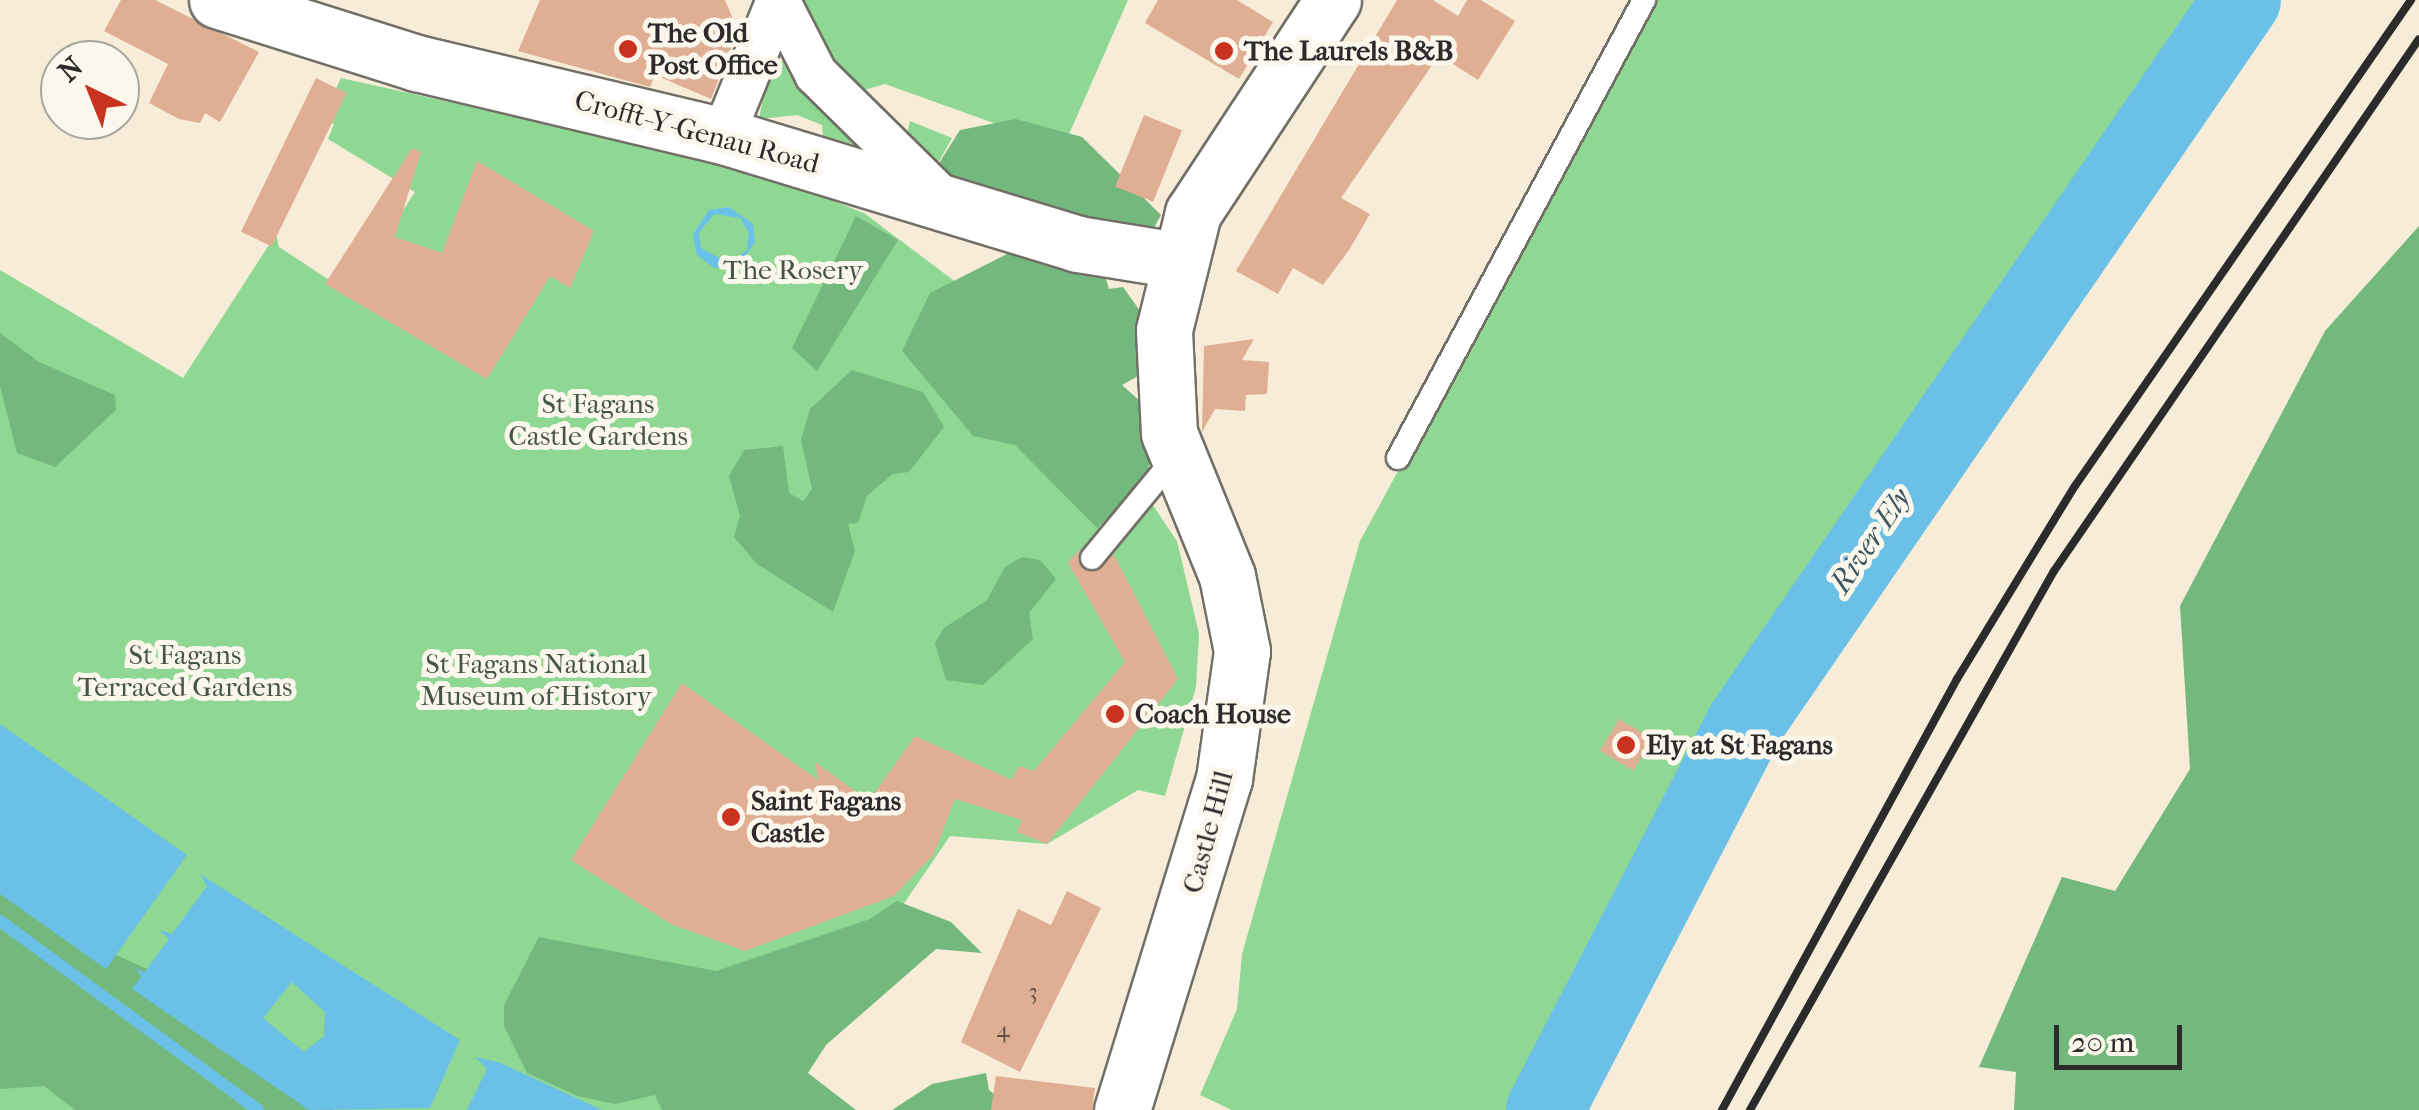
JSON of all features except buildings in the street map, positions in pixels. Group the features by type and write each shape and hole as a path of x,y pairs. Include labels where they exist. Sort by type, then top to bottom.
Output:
{"street":[{"name":"Crofft-Y-Genau Road","path":"217,0 417,63 723,136 1078,244 1177,260"},
{"path":"723,136 778,0"},
{"path":"778,0 816,74 948,205"},
{"name":"Castle Hill","path":"1122,1110 1224,779 1242,651 1227,576 1176,456 1161,384 1177,260 1210,181 1333,0"}],"lane":[{"path":"1398,458 1644,0"},
{"path":"1092,558 1176,456"}],"green space":[{"path":"800,0 1128,0 1063,148 885,84 861,91 826,66"},
{"path":"1654,0 2219,0 1851,503 1714,716 1513,1110 1232,1110 1200,1095 1237,1009 1242,954 1360,541"},
{"path":"785,61 872,149 823,136 822,125 797,115 759,119 770,62"},
{"name":"St Fagans National Museum of History","path":"341,78 751,169 864,213 1050,353 1177,541 1199,634 1196,687 1165,796 1138,790 1047,844 950,836 763,1110 0,1110 0,270 183,378 276,234 279,247 349,293 415,192 328,139 334,124 322,118"},
{"path":"1016,119 1082,137 1161,215 1150,235 1101,263 1109,289 1123,287 1150,325 1145,372 1122,385 1142,403 1153,453 1143,484 1097,528 1015,445 973,436 902,351 930,293 1011,252 936,168 960,130"},
{"path":"910,121 952,138 936,167 906,139"},
{"path":"856,216 898,240 817,371 792,348"},
{"path":"2419,226 2419,1110 2014,1110 2016,1072 1979,1067 2062,877 2115,891 2190,769 2180,606 2325,331"},
{"path":"0,333 39,362 115,395 116,410 55,467 17,453 0,386"},
{"path":"852,370 923,392 944,427 909,472 893,474 867,496 858,523 848,524 855,551 833,612 757,564 734,537 740,516 729,476 744,450 783,446 789,493 803,501 812,489 801,440 810,409"},
{"path":"1022,557 1040,560 1056,579 1029,613 1033,639 983,685 946,680 935,643 944,628 987,600 1005,567"},
{"path":"0,883 97,946 173,981 335,1110 75,1110 44,1086 0,1089"},
{"path":"897,901 951,922 982,953 936,949 826,1045 808,1073 856,1110 662,1110 655,1095 615,1104 578,1096 527,1073 504,1026 504,1005 539,937 716,971 870,919"},
{"path":"986,1073 989,1090 1015,1110 892,1110 932,1084"}],"water":[{"path":"729,207 753,224 755,243 736,267 714,268 697,255 693,234 709,210","holes":["715,214 740,218 749,233 747,250 728,263 701,248 699,232"]},
{"path":"0,724 187,855 106,969 0,894"},
{"path":"200,874 460,1040 430,1108 309,1110 132,989 141,977 135,967 144,973 169,939 159,930 172,934 207,886","holes":["292,982 325,1012 324,1036 304,1052 263,1018"]},
{"path":"475,1057 498,1062 602,1110 467,1110 487,1069"}],"waterway":[{"name":"River Ely","path":"1545,1110 1745,724 2242,0"},
{"path":"0,921 258,1110"}],"railway":[{"path":"1722,1110 1957,679 2075,486 2411,0"},
{"path":"1750,1110 2054,571 2419,39"}],"place":[{"name":"The Old Post Office","path":"628,49"},
{"name":"The Laurels B&B","path":"1224,51"},
{"name":"Coach House","path":"1115,714"},
{"name":"Ely at St Fagans","path":"1626,745"},
{"name":"Saint Fagans Castle","path":"731,817"}],"park label":[{"name":"The Rosery","path":"793,270"},
{"name":"St Fagans Castle Gardens","path":"598,420"},
{"name":"St Fagans Terraced Gardens","path":"185,671"}]}
